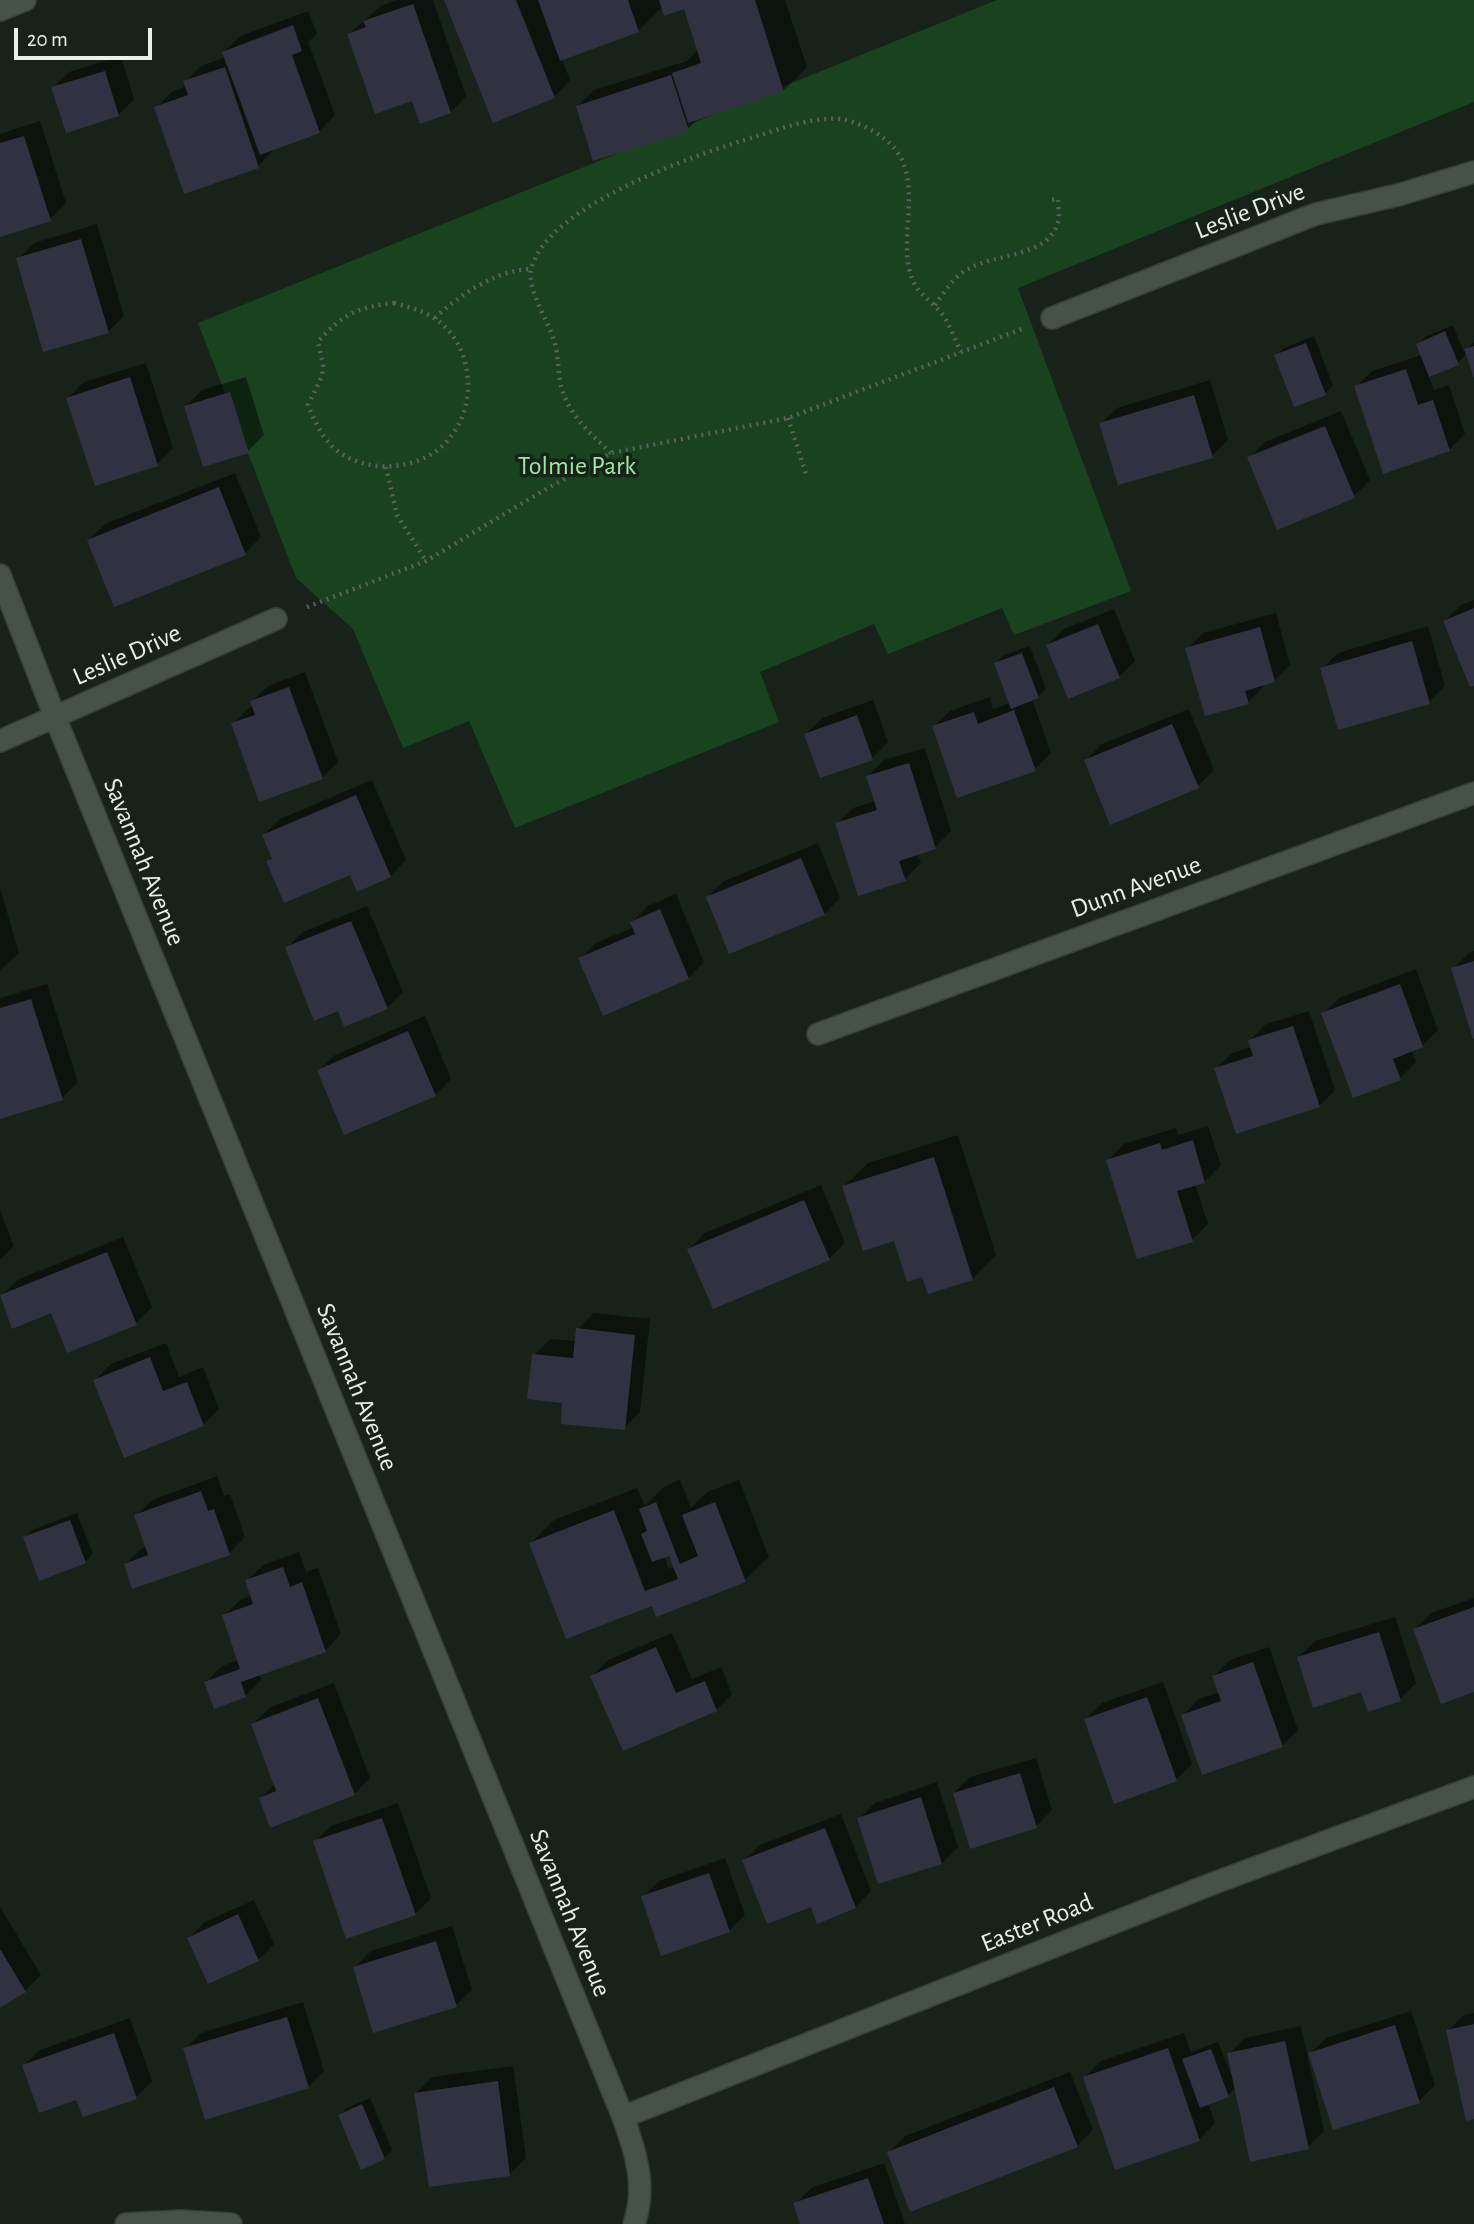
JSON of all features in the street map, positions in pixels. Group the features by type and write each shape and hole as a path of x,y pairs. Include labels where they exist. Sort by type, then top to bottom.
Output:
{"street":[{"path":"0,10 25,0"},
{"name":"Leslie Drive","path":"1052,318 1316,214 1398,195 1474,172"},
{"name":"Savannah Avenue","path":"0,575 55,717 623,2117 637,2155 641,2188 634,2224"},
{"name":"Leslie Drive","path":"0,741 276,619"},
{"name":"Dunn Avenue","path":"818,1034 1474,793"},
{"name":"Easter Road","path":"623,2117 1214,1882 1474,1787"},
{"path":"126,2224 181,2221 231,2224"}],"path":[{"path":"611,453 570,410 563,394 554,340 534,290 531,269 549,239 572,219 614,192 670,166 723,146 817,120 840,119 873,132 894,148 904,167 908,186 908,265 917,291 935,305 961,352"},
{"path":"935,305 968,268 1019,254 1039,244 1051,234 1058,221 1058,200 1050,200"},
{"path":"435,318 446,307 495,277 518,269 531,269"},
{"path":"394,303 435,318 452,334 463,354 469,376 468,399 461,421 448,441 430,455 409,464 386,467 360,463 337,450 319,430 308,405 322,376 323,365 318,342 332,325 351,312 372,305 394,303"},
{"path":"276,619 426,561 611,453 788,418 1052,318"},
{"path":"788,418 806,474"},
{"path":"386,467 397,514 426,561"}],"green space":[{"name":"Tolmie Park","path":"997,0 1474,0 1474,102 1018,288 1131,591 1014,635 1002,608 888,654 874,624 760,672 779,722 515,828 469,721 403,748 353,629 296,578 198,323"}],"building":[{"path":"444,0 516,0 555,98 493,123"},
{"path":"538,0 628,0 639,32 560,61"},
{"path":"659,0 755,0 784,92 688,123 672,73 701,63 684,9 664,16"},
{"path":"413,4 451,113 420,124 412,101 375,114 347,34 366,27 363,21"},
{"path":"293,25 302,51 292,55 320,133 260,155 222,52"},
{"path":"225,67 259,168 184,194 154,107 188,95 183,81"},
{"path":"105,71 119,116 66,133 51,87"},
{"path":"671,75 689,131 593,161 576,106"},
{"path":"24,136 51,221 0,237 0,143"},
{"path":"81,239 109,333 43,352 16,258"},
{"path":"1445,331 1459,365 1429,377 1416,344"},
{"path":"1306,343 1326,395 1294,407 1274,355"},
{"path":"1474,346 1474,378 1464,349"},
{"path":"1406,369 1418,405 1433,400 1450,451 1383,474 1354,386"},
{"path":"130,377 158,466 95,486 66,398"},
{"path":"230,392 249,453 203,467 184,406"},
{"path":"1194,395 1213,458 1118,485 1099,423"},
{"path":"1325,426 1355,498 1277,530 1247,457"},
{"path":"219,487 246,555 114,607 87,540"},
{"path":"1474,608 1474,686 1470,687 1443,621"},
{"path":"1098,624 1120,678 1068,699 1046,645"},
{"path":"1260,627 1275,682 1245,691 1249,704 1205,716 1185,648"},
{"path":"1412,641 1430,704 1338,730 1320,668"},
{"path":"1022,653 1039,698 1011,709 994,663"},
{"path":"289,687 323,779 259,802 231,723 255,715 250,701"},
{"path":"1014,710 1036,771 957,798 932,726 974,712 978,724"},
{"path":"857,715 873,760 820,778 804,734"},
{"path":"1172,724 1199,788 1110,825 1084,760"},
{"path":"909,763 936,849 899,861 906,881 858,896 835,823 877,810 866,776"},
{"path":"356,795 391,877 357,892 350,875 284,903 266,861 272,859 262,835"},
{"path":"801,858 825,915 729,954 706,897"},
{"path":"660,909 689,979 603,1016 578,958 635,934 630,922"},
{"path":"351,921 388,1009 344,1027 338,1011 314,1021 285,947"},
{"path":"1474,961 1474,1038 1473,1039 1451,968"},
{"path":"1400,984 1423,1047 1393,1059 1401,1080 1353,1098 1321,1013"},
{"path":"31,999 63,1100 0,1119 0,1008"},
{"path":"1293,1026 1320,1107 1236,1134 1214,1068 1253,1056 1248,1040"},
{"path":"408,1031 436,1096 344,1135 317,1070"},
{"path":"1193,1140 1205,1183 1177,1191 1193,1242 1137,1259 1106,1160 1160,1143 1162,1150"},
{"path":"934,1157 973,1280 928,1294 922,1277 907,1282 894,1241 863,1251 842,1186"},
{"path":"804,1200 830,1260 713,1309 687,1249"},
{"path":"107,1252 137,1325 67,1353 51,1313 12,1329 0,1295"},
{"path":"576,1328 635,1335 625,1430 561,1424 562,1403 527,1399 532,1354 573,1358"},
{"path":"150,1357 163,1391 187,1382 204,1426 124,1458 93,1380"},
{"path":"201,1491 208,1511 214,1509 230,1555 132,1589 124,1564 148,1555 134,1515"},
{"path":"656,1502 680,1564 698,1556 682,1515 715,1502 746,1582 656,1617 652,1606 566,1639 529,1543 614,1510 645,1591 678,1579 669,1556 652,1562 641,1534 647,1531 639,1509"},
{"path":"70,1520 86,1563 39,1581 23,1537"},
{"path":"283,1567 290,1587 302,1582 326,1652 241,1682 246,1697 214,1709 204,1682 240,1669 222,1615 253,1604 245,1580"},
{"path":"1474,1607 1474,1692 1441,1704 1413,1629"},
{"path":"1379,1632 1401,1701 1368,1712 1361,1692 1313,1708 1297,1657"},
{"path":"656,1647 676,1693 705,1681 717,1711 623,1751 590,1676"},
{"path":"1253,1662 1283,1747 1202,1775 1181,1715 1221,1701 1212,1676"},
{"path":"1147,1697 1177,1781 1114,1804 1084,1719"},
{"path":"318,1698 355,1795 270,1828 259,1798 276,1791 251,1724"},
{"path":"1020,1773 1037,1828 970,1849 953,1793"},
{"path":"921,1797 942,1864 878,1884 857,1818"},
{"path":"382,1818 416,1915 346,1939 313,1841"},
{"path":"825,1828 856,1908 817,1924 811,1907 767,1924 742,1860"},
{"path":"709,1873 730,1932 661,1956 641,1896"},
{"path":"238,1914 259,1961 208,1984 187,1938"},
{"path":"436,1941 457,2007 373,2033 353,1967"},
{"path":"0,1949 26,1992 0,2008"},
{"path":"287,2017 309,2088 205,2120 183,2048"},
{"path":"1474,2024 1474,2119 1466,2121 1446,2030"},
{"path":"1395,2025 1420,2103 1333,2130 1308,2053"},
{"path":"114,2033 137,2099 83,2117 76,2100 39,2113 22,2065"},
{"path":"1285,2041 1309,2149 1250,2162 1227,2053"},
{"path":"1168,2048 1200,2141 1115,2170 1083,2077"},
{"path":"1211,2049 1229,2097 1200,2108 1182,2059"},
{"path":"498,2081 510,2176 429,2187 414,2093"},
{"path":"1054,2087 1078,2147 910,2212 887,2152"},
{"path":"362,2104 385,2159 361,2170 338,2115"},
{"path":"868,2178 884,2224 800,2224 793,2203"}]}
